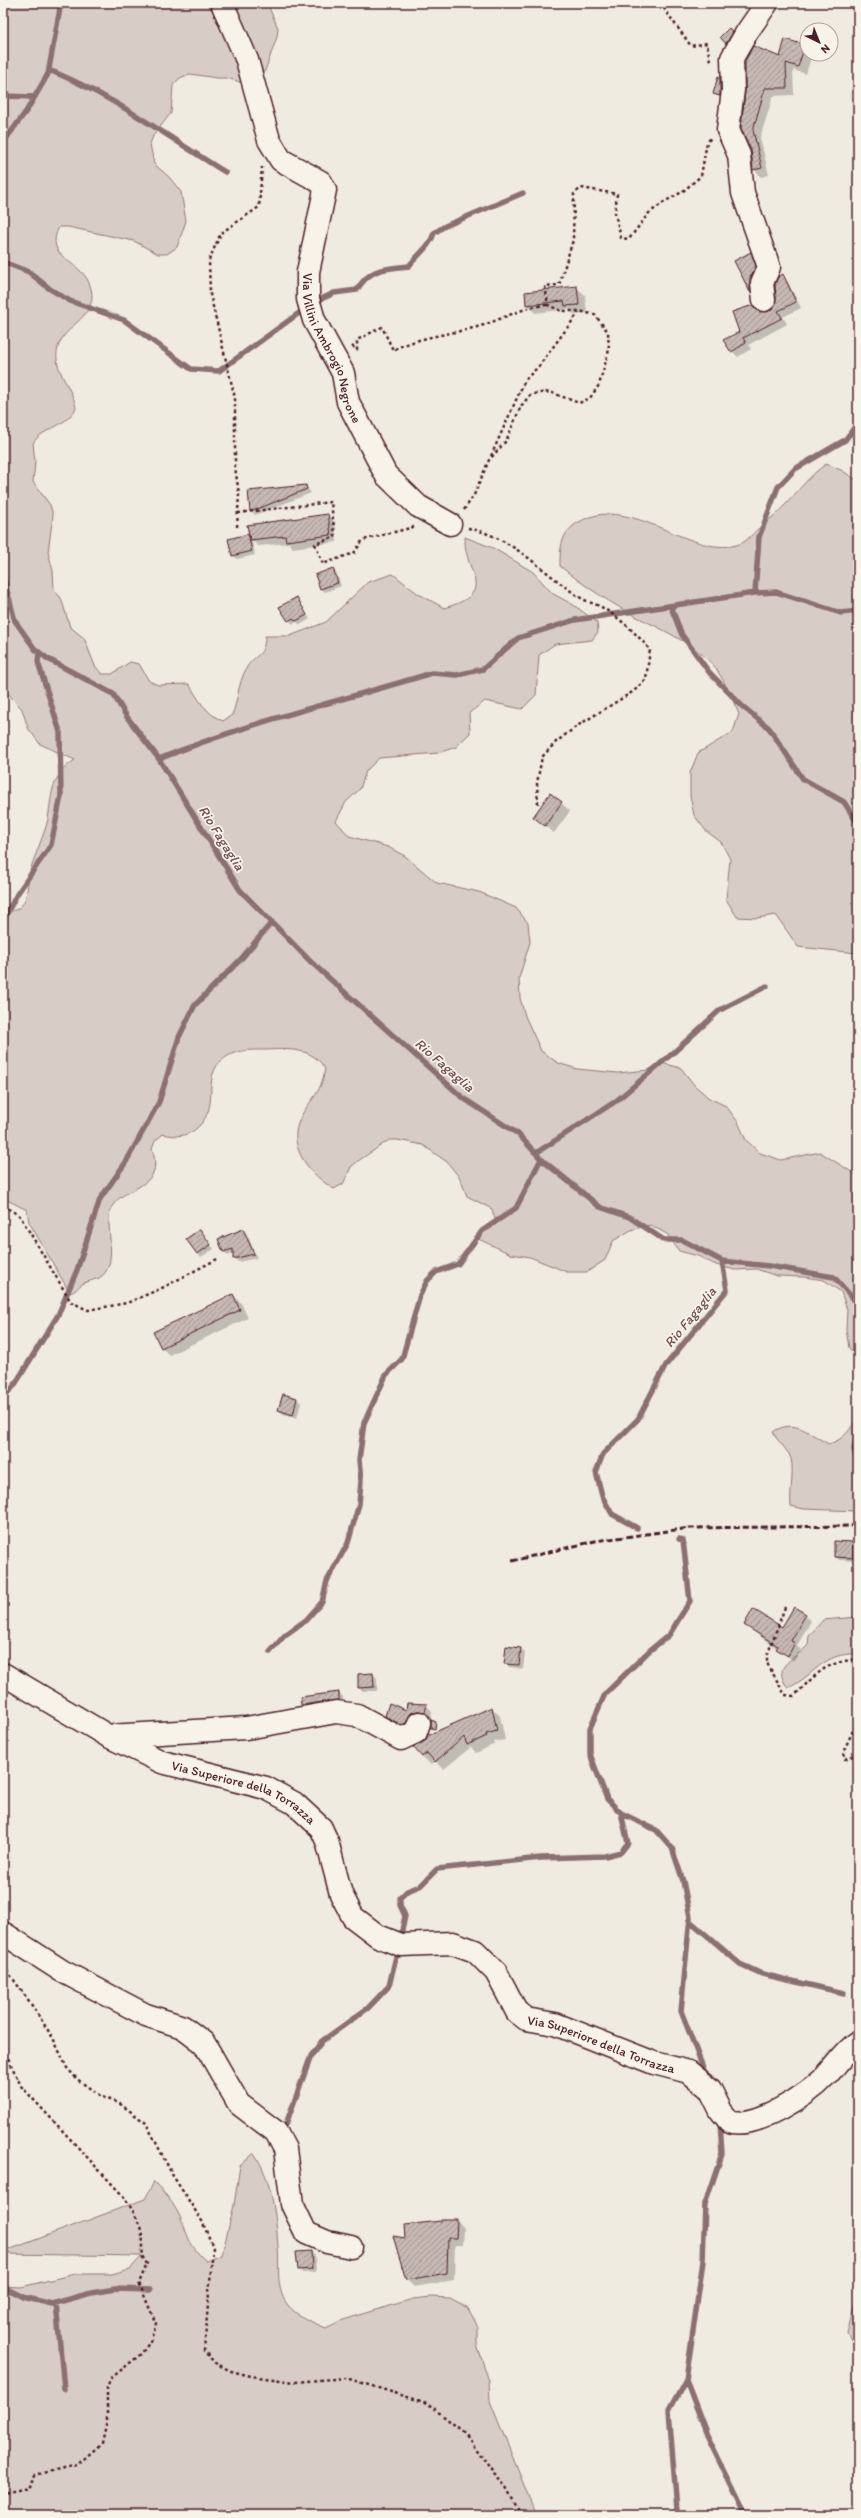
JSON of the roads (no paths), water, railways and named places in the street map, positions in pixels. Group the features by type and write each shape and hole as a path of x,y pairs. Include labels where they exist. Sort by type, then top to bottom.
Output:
{"street":[{"name":"Via Villini Ambrogio Negrone","path":"222,3 247,60 268,140 280,160 321,182 325,190 308,272 308,299 314,320 343,373 348,402 386,475 418,506 450,524"},
{"path":"764,300 762,283 769,267 742,193 739,155 728,130 732,58 747,32 767,3"},
{"name":"Via Superiore della Torrazza","path":"3,1674 108,1736 162,1762 266,1788 294,1803 321,1828 327,1841 341,1894 353,1917 378,1936 401,1945 453,1943 475,1951 496,1972 517,2012 526,2019 556,2024 654,2064 689,2072 710,2089 721,2112 729,2121 745,2123 783,2109 825,2077 849,2048 858,2042"},
{"path":"108,1736 246,1728 336,1712 357,1715 402,1738 416,1732 419,1723"},
{"path":"3,1932 62,1971 146,2015 183,2028 204,2044 239,2104 276,2132 279,2137 285,2149 292,2204 306,2233 327,2242 351,2247"}],"waterway":[{"name":"Rio Fagaglia","path":"3,143 27,110 48,74 61,3"},
{"path":"49,70 72,80 117,104 225,172"},
{"path":"3,96 34,97"},
{"path":"313,303 334,293 357,290 367,277 379,270 409,266 427,246 434,233 445,226 523,193"},
{"path":"3,262 29,272 50,289 70,301 124,320 191,369 219,371 306,308"},
{"path":"755,593 759,537 778,487 795,469 845,440 858,423"},
{"name":"Rio Fagaglia","path":"3,575 15,621 35,649 48,659 113,694 127,717 159,759 240,890 311,962 463,1098 518,1134 541,1159 600,1207 629,1217 664,1240 682,1240 722,1261 727,1290 666,1365 638,1419 603,1454 596,1472 602,1496 612,1514 637,1528"},
{"path":"159,759 260,723 432,673 457,675 483,669 518,638 575,620 755,593 776,592 841,613 858,611"},
{"path":"671,607 682,635 709,672 742,706 769,728 803,779 844,802 858,824"},
{"path":"3,921 17,894 51,845 61,796 60,732 38,662 39,652"},
{"path":"3,1397 14,1386 58,1315 77,1270 100,1199 126,1162 159,1102 179,1037 195,1005 241,959 272,922"},
{"path":"536,1153 616,1101 673,1053 720,1010 767,986"},
{"path":"270,1652 285,1635 306,1620 322,1602 327,1581 348,1543 359,1504 361,1481 359,1460 364,1423 386,1375 402,1359 420,1295 427,1281 436,1272 458,1264 482,1231 516,1208 541,1159"},
{"path":"722,1261 769,1266 834,1277 858,1304"},
{"path":"858,1428 854,1449 858,1466"},
{"path":"679,1539 683,1540 690,1601 669,1635 649,1651 605,1694 590,1728 590,1754 607,1799 621,1813 656,1830 672,1848 683,1881 690,1917 681,2011 707,2078"},
{"path":"400,1940 405,1916 400,1905 400,1898 407,1891 420,1886 437,1869 541,1858 605,1856 621,1852 628,1843 621,1813"},
{"path":"689,1920 740,1964 762,1974 844,1993"},
{"path":"286,2124 311,2056 322,2041 368,2008 389,1986 398,1948"},
{"path":"720,2122 722,2154 705,2204 703,2261 686,2380 707,2435 746,2515"},
{"path":"3,2287 23,2297 52,2304 91,2293 115,2289 150,2290"},
{"path":"56,2303 64,2389"},
{"path":"675,2515 677,2510 669,2411 686,2380"}],"railway":[{"path":"512,1561 595,1541 690,1528 858,1526"}]}
